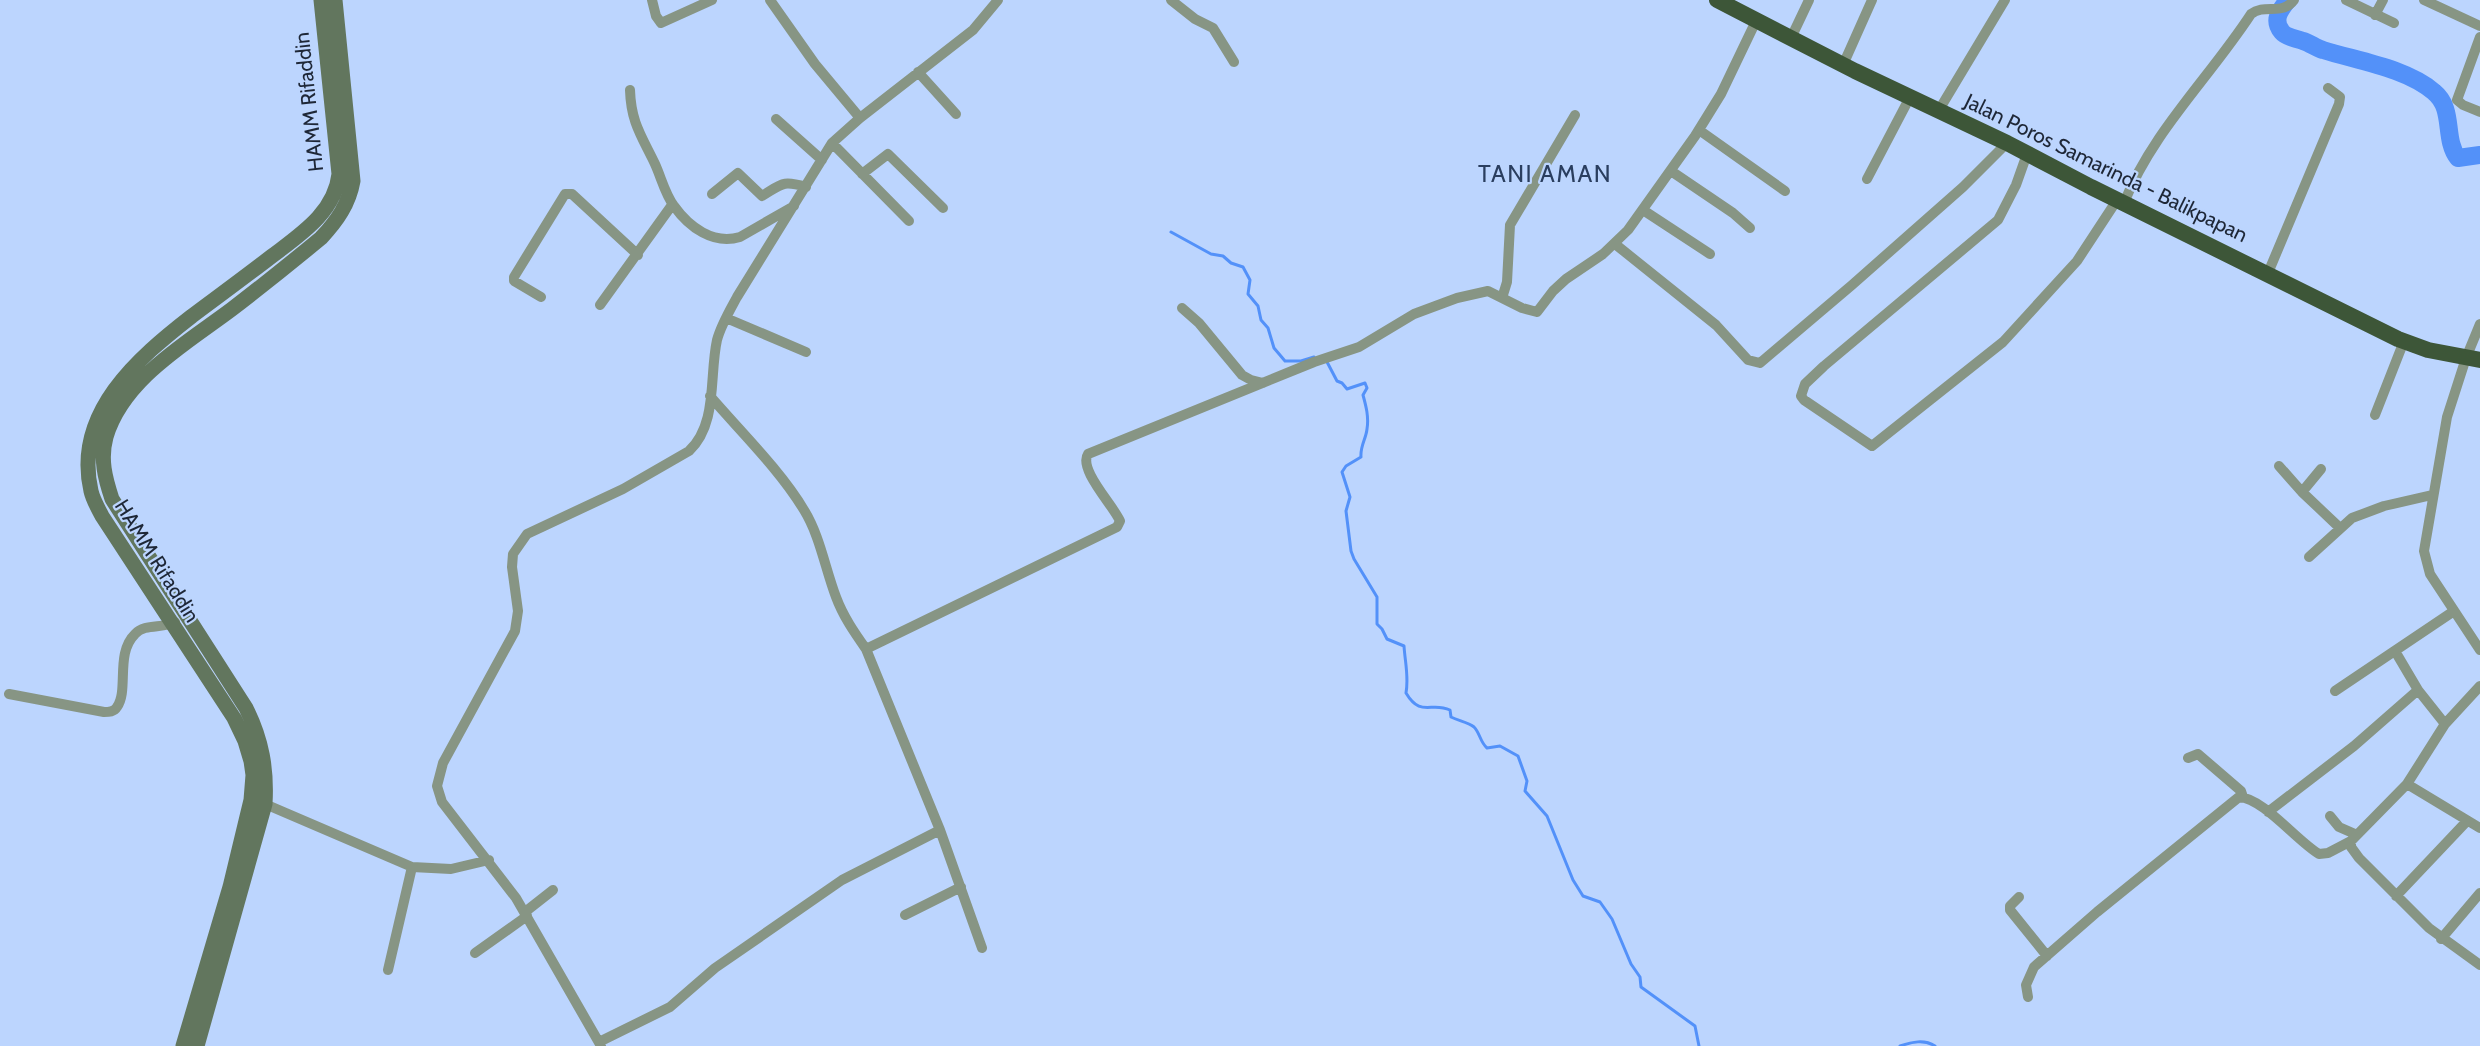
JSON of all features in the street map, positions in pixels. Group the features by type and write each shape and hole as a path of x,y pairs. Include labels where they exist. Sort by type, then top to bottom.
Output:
{"highway":[{"name":"Jalan Poros Samarinda - Balikpapan","path":"1717,0 1843,65 2007,143 2120,202 2404,341 2428,350 2473,359"}],"main road":[{"name":"HAMM Rifaddin","path":"183,1046 265,804 266,775 257,729 246,708 102,516 91,491 89,461 93,435 101,410 119,382 173,332 295,239 326,210 333,200 339,174 325,59 321,0"},
{"name":"HAMM Rifaddin","path":"196,1046 247,820 254,775 252,761 238,726 112,499 103,468 106,439 116,414 130,394 157,366 321,238 341,214 350,195 353,181 335,0"}],"street":[{"path":"652,0 658,21 662,23 712,0"},
{"path":"770,0 816,64 860,118"},
{"path":"1171,0 1195,19 1213,28 1234,62"},
{"path":"1791,38 1809,0"},
{"path":"1843,65 1872,0"},
{"path":"1938,110 2005,0"},
{"path":"2027,154 2016,185 1998,220 1824,366 1802,389 1801,396 1804,400 1872,446 2003,342 2077,261 2120,202 2160,137 2256,10 2286,8 2294,0"},
{"path":"2346,0 2394,23"},
{"path":"2375,15 2383,0"},
{"path":"2424,0 2480,26"},
{"path":"940,830 842,880 715,968 670,1007 600,1044 526,914 489,860 442,802 437,779 443,763 515,632 518,611 512,567 513,554 527,534 623,489 698,443 708,422 718,337 726,318 832,143 860,118 973,30 995,1"},
{"path":"866,649 1117,527 1120,521 1088,472 1085,460 1088,454 1359,347 1402,320 1431,307 1484,291 1493,292 1522,308 1537,312 1553,291 1566,279 1615,244 1643,210 1699,130 1721,94 1756,21"},
{"path":"2480,37 2457,99 2459,103 2480,112"},
{"path":"918,72 956,114"},
{"path":"2268,273 2338,105 2340,97 2328,88"},
{"path":"630,90 633,119 672,205 704,234 724,240 740,237 794,206"},
{"path":"1867,179 1910,97"},
{"path":"1502,298 1508,273 1510,225 1575,115"},
{"path":"776,119 822,160"},
{"path":"1699,130 1785,191"},
{"path":"832,143 909,221"},
{"path":"1615,244 1716,325 1748,360 1760,363 1860,278 2007,143"},
{"path":"862,174 888,154 943,208"},
{"path":"1671,171 1733,213 1750,228"},
{"path":"712,194 739,172 761,195 786,182 806,187"},
{"path":"541,297 514,281 514,277 565,194 572,194 638,255"},
{"path":"600,305 672,205"},
{"path":"1643,210 1710,254"},
{"path":"1182,308 1199,323 1242,375 1263,383"},
{"path":"726,318 806,352"},
{"path":"2480,324 2473,359 2447,417 2432,495 2424,558 2430,574 2480,650"},
{"path":"2375,415 2404,341"},
{"path":"710,396 784,482 804,509 813,526 837,599 850,627 866,649 940,830 982,948"},
{"path":"2279,466 2302,492 2340,528"},
{"path":"2302,492 2321,469"},
{"path":"2309,557 2352,518 2384,506 2432,495"},
{"path":"2335,691 2454,611"},
{"path":"9,694 112,711 118,706 120,698 126,648 135,633 178,620"},
{"path":"2395,651 2418,690 2445,724"},
{"path":"2188,758 2198,754 2241,791 2243,797 2268,812 2319,854 2328,853 2353,838 2407,784 2445,724 2480,686"},
{"path":"2268,812 2354,746 2418,690"},
{"path":"2407,784 2480,828"},
{"path":"2028,998 2026,985 2029,975 2047,956 2232,800 2243,797"},
{"path":"265,804 412,867 451,869 489,860"},
{"path":"2330,816 2353,838"},
{"path":"2396,896 2467,820"},
{"path":"2353,838 2353,851 2396,896 2441,939 2464,952 2480,965"},
{"path":"388,970 412,867"},
{"path":"904,915 962,887"},
{"path":"475,953 553,890"},
{"path":"2441,939 2480,892"},
{"path":"2019,897 2010,906 2010,910 2047,956"}],"waterway":[{"path":"2288,0 2277,19 2279,28 2284,34 2323,50 2396,71 2423,84 2434,92 2444,107 2451,142 2458,158 2480,155"},
{"path":"1171,232 1211,254 1223,256 1231,263 1243,267 1250,280 1248,294 1258,306 1261,320 1268,328 1274,348 1285,361 1301,361 1314,357"},
{"path":"1326,360 1337,381 1347,389 1365,383 1367,388 1363,395 1368,425 1361,457 1346,466 1342,472 1350,497 1346,511 1351,551 1377,597 1377,624 1387,639 1404,646 1406,693 1411,701 1422,707 1450,710 1451,717 1474,727 1487,748 1500,746 1518,756 1527,781 1525,791 1547,816 1573,880 1583,896 1600,902 1612,919 1631,964 1640,977 1641,987 1695,1026 1699,1046"},
{"path":"1900,1046 1913,1042 1935,1046"}],"district":[{"name":"TANI AMAN","path":"1545,174"}]}
